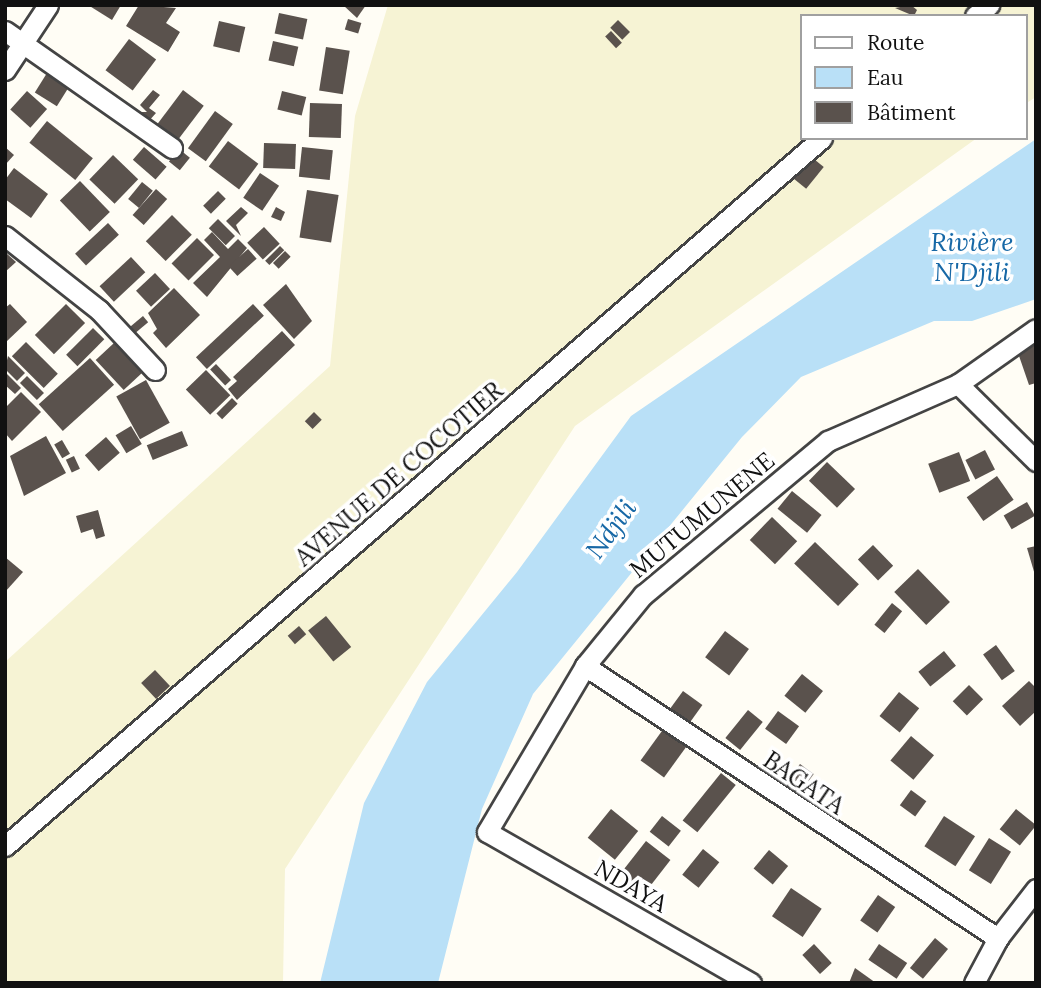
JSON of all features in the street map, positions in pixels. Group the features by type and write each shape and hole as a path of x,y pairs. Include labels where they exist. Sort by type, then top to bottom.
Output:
{"street":[{"path":"5,71 48,5"},
{"path":"5,31 172,148"},
{"name":"AVENUE DE COCOTIER","path":"5,846 820,140"},
{"path":"5,236 99,310 155,370"},
{"name":"MUTUMUNENE","path":"486,832 585,666 643,596 828,441 958,384 1036,329"},
{"path":"958,384 1036,461"},
{"name":"BAGATA","path":"585,666 998,938"},
{"name":"NDAYA","path":"486,832 751,983"},
{"path":"974,983 998,938 1036,889"}],"shaded area":[{"path":"388,5 1036,5 1036,97 1027,103 1027,14 800,14 800,140 974,140 575,426 285,869 283,983 5,983 5,662 330,366 355,116"}],"water":[{"name":"Rivière N'Djili","path":"1036,139 1036,299 972,321 934,321 801,377 742,437 533,694 482,809 438,983 320,983 364,803 427,682 517,572 631,416"}],"building":[{"path":"88,5 121,5 112,20"},
{"path":"139,5 176,8 166,23 180,32 168,52 126,26"},
{"path":"343,5 366,5 357,18"},
{"path":"911,5 917,10 915,14 909,14 895,8"},
{"path":"279,13 307,19 303,40 275,34"},
{"path":"348,19 361,23 358,34 345,30"},
{"path":"618,20 630,32 622,40 610,28"},
{"path":"219,21 245,27 239,52 213,46"},
{"path":"611,31 622,43 616,48 605,36"},
{"path":"129,39 156,59 133,91 106,70"},
{"path":"273,41 298,47 294,66 269,60"},
{"path":"326,47 350,51 343,94 319,90"},
{"path":"47,73 69,87 57,106 35,93"},
{"path":"153,90 160,95 149,108 156,113 148,122 136,112 147,112 140,105"},
{"path":"183,90 204,106 177,141 157,125"},
{"path":"27,91 47,109 30,128 10,110"},
{"path":"282,91 306,97 302,115 277,109"},
{"path":"310,103 342,104 341,138 309,137"},
{"path":"215,111 233,124 206,161 188,148"},
{"path":"47,121 93,158 75,180 29,143"},
{"path":"228,141 258,164 239,189 209,167"},
{"path":"264,143 296,144 295,169 263,168"},
{"path":"5,147 14,155 5,165"},
{"path":"144,147 167,167 155,180 133,160"},
{"path":"302,147 333,150 330,180 299,177"},
{"path":"179,149 190,158 180,170 169,161"},
{"path":"113,155 138,179 115,204 89,179"},
{"path":"809,155 824,167 806,189 791,177"},
{"path":"14,168 48,194 31,218 5,199 5,180"},
{"path":"260,173 279,186 262,211 243,198"},
{"path":"80,181 110,212 90,231 60,200"},
{"path":"142,182 153,191 139,208 128,199"},
{"path":"156,189 167,199 144,225 133,215"},
{"path":"307,190 339,195 331,242 299,237"},
{"path":"218,191 226,199 211,214 203,206"},
{"path":"241,207 248,213 236,225 241,236 226,221"},
{"path":"276,207 285,212 281,221 271,217"},
{"path":"172,215 192,235 166,261 146,241"},
{"path":"218,219 235,236 226,245 209,228"},
{"path":"108,223 119,235 86,265 75,254"},
{"path":"264,227 280,244 263,260 247,243"},
{"path":"212,232 228,249 238,239 247,248 207,297 193,283 220,257 204,240"},
{"path":"197,238 214,255 189,280 172,263"},
{"path":"280,246 284,250 269,265 265,261"},
{"path":"248,249 257,259 237,276 229,266"},
{"path":"285,251 291,257 279,269 273,263"},
{"path":"5,252 16,262 5,272"},
{"path":"131,257 145,272 114,302 100,286"},
{"path":"155,273 170,289 151,307 136,291"},
{"path":"286,284 312,321 294,339 263,305"},
{"path":"174,288 200,315 166,348 153,333 157,329 148,313"},
{"path":"10,304 27,322 6,342 5,308"},
{"path":"66,304 85,323 54,354 35,335"},
{"path":"253,304 264,316 207,369 196,357"},
{"path":"143,316 148,322 131,337 125,331"},
{"path":"93,328 104,339 77,366 66,355"},
{"path":"282,331 295,345 237,400 228,389 237,381 233,377"},
{"path":"26,342 58,374 44,388 12,356"},
{"path":"114,343 142,373 124,390 96,360"},
{"path":"1036,344 1036,383 1029,385 1017,350"},
{"path":"8,356 25,373 17,381 5,369"},
{"path":"90,358 114,385 63,431 39,404"},
{"path":"216,364 231,380 225,386 210,369"},
{"path":"206,370 230,395 210,415 186,389"},
{"path":"5,372 21,388 15,394 5,385"},
{"path":"27,376 44,393 37,400 20,383"},
{"path":"146,380 170,423 140,439 116,396"},
{"path":"21,392 41,412 12,441 5,433 5,408"},
{"path":"232,398 238,404 222,419 216,414"},
{"path":"314,412 322,420 313,429 305,421"},
{"path":"131,426 142,444 126,453 116,435"},
{"path":"182,431 188,446 153,460 147,445"},
{"path":"46,436 66,473 24,496 10,456"},
{"path":"106,437 120,453 99,471 85,455"},
{"path":"62,440 70,454 62,458 54,444"},
{"path":"985,450 995,470 975,480 965,460"},
{"path":"959,452 970,481 939,493 928,464"},
{"path":"74,456 80,469 72,472 66,460"},
{"path":"827,462 855,489 837,508 809,481"},
{"path":"997,476 1014,500 983,521 967,497"},
{"path":"792,491 822,515 807,533 778,509"},
{"path":"1027,502 1035,516 1012,529 1004,516"},
{"path":"98,510 105,536 96,539 93,529 81,533 76,516"},
{"path":"772,517 797,541 775,564 750,540"},
{"path":"815,542 859,584 838,606 794,564"},
{"path":"873,545 893,566 878,580 858,560"},
{"path":"1036,546 1036,575 1035,575 1027,548"},
{"path":"5,557 23,572 5,592"},
{"path":"918,569 950,602 926,625 894,592"},
{"path":"892,603 902,611 884,633 874,625"},
{"path":"326,616 351,647 333,662 308,630"},
{"path":"299,626 306,634 295,644 288,636"},
{"path":"725,631 749,649 729,675 705,657"},
{"path":"996,645 1015,671 1002,680 983,654"},
{"path":"944,651 956,666 930,687 918,672"},
{"path":"155,670 170,686 156,699 141,683"},
{"path":"802,674 823,691 805,713 784,696"},
{"path":"1029,681 1036,688 1036,711 1020,726 1002,706"},
{"path":"969,685 983,699 967,715 953,701"},
{"path":"683,691 702,705 689,723 670,709"},
{"path":"899,692 919,708 900,732 879,716"},
{"path":"748,710 763,722 740,750 725,738"},
{"path":"778,711 799,726 786,744 765,729"},
{"path":"667,724 690,741 664,777 641,760"},
{"path":"911,736 934,755 913,780 890,761"},
{"path":"800,764 814,774 798,795 785,785"},
{"path":"721,773 736,785 697,832 683,820"},
{"path":"911,790 926,801 915,817 900,805"},
{"path":"611,809 638,831 615,860 588,838"},
{"path":"1016,809 1036,825 1020,846 1000,829"},
{"path":"662,816 681,831 669,847 650,832"},
{"path":"944,816 975,836 955,866 924,846"},
{"path":"989,838 1011,852 991,884 969,870"},
{"path":"646,841 670,860 645,892 621,873"},
{"path":"703,849 719,862 699,888 682,875"},
{"path":"769,850 788,866 773,884 754,868"},
{"path":"791,888 822,909 803,937 772,916"},
{"path":"878,895 895,907 877,932 860,920"},
{"path":"935,938 948,949 923,979 910,968"},
{"path":"814,944 832,963 820,974 802,955"},
{"path":"879,944 907,963 897,979 868,960"},
{"path":"855,968 876,983 849,983"}],"water label":[{"name":"Ndjili","path":"611,529"}]}
